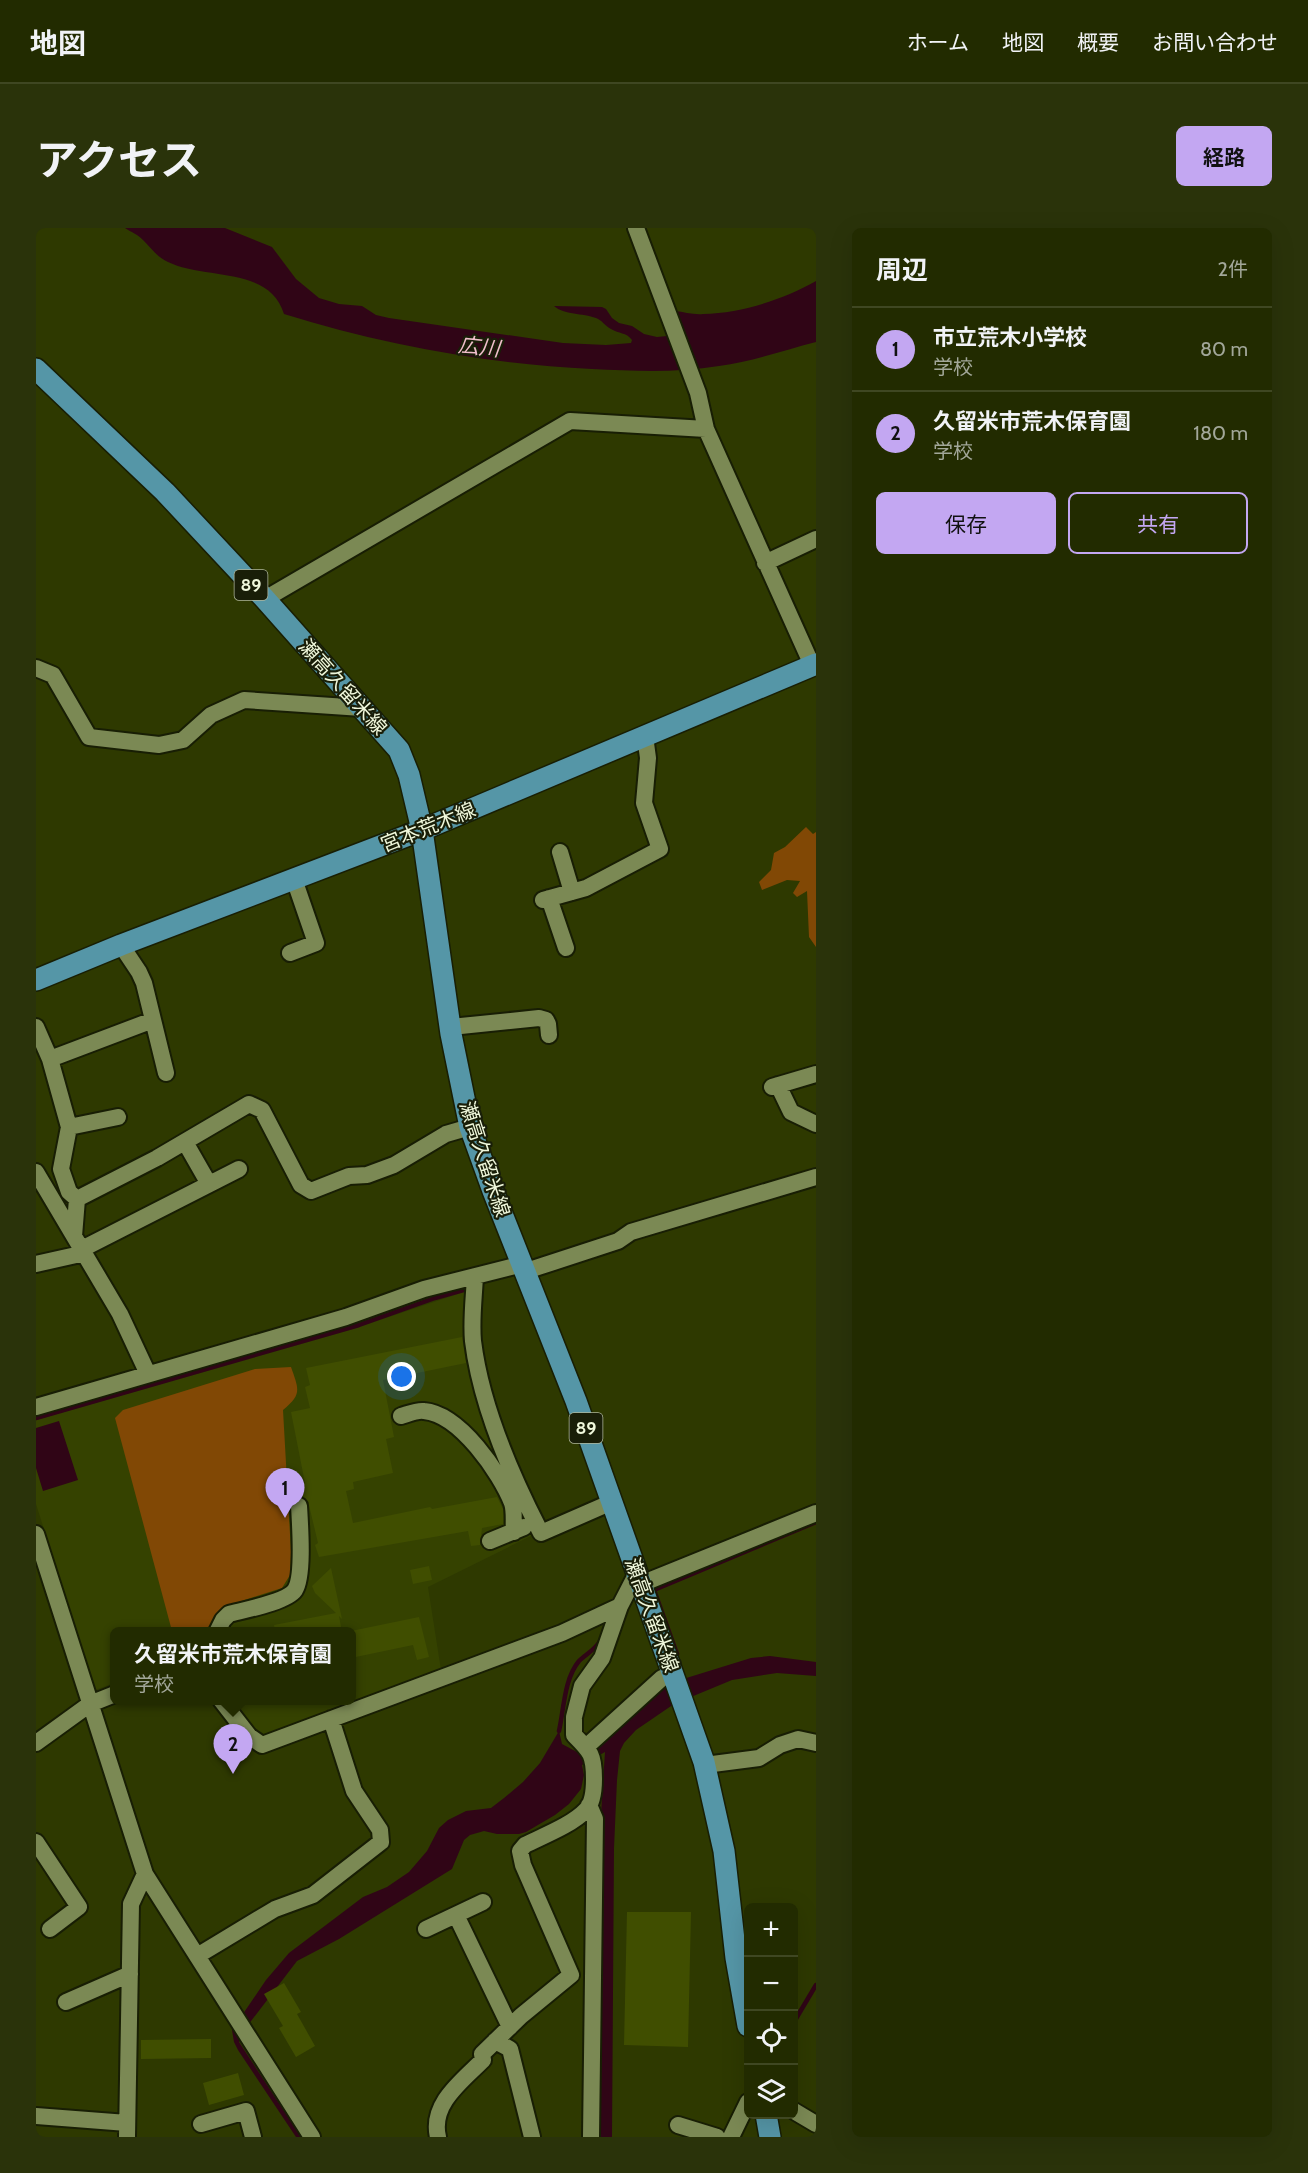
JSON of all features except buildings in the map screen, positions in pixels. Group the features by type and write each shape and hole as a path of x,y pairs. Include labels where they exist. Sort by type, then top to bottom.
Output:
{"main road":[{"name":"瀬高久留米線","path":"36,369 165,492 265,599 399,750 409,775 422,830 450,1027 470,1127 576,1401 705,1765 724,1851 736,1958 745,2011"},
{"name":"宮本荒木線","path":"36,980 121,945 422,830 814,665"},
{"path":"767,2119 770,2137"}],"street":[{"path":"636,228 698,393 706,429 765,563 814,665"},
{"path":"265,599 570,421 706,429"},
{"path":"765,563 816,539"},
{"path":"36,668 53,675 88,737 159,745 183,740 211,715 244,700 362,708"},
{"path":"566,948 546,899 586,888 660,849 644,803 648,758 645,736"},
{"path":"560,852 572,892"},
{"path":"290,953 315,943 294,879"},
{"path":"121,945 144,983 166,1073"},
{"path":"450,1027 539,1018 546,1020 549,1035"},
{"path":"50,1059 153,1020"},
{"path":"36,1027 50,1059 69,1127 61,1169 69,1192 77,1199 81,1246"},
{"path":"816,1074 775,1086 791,1112 816,1124"},
{"path":"77,1199 185,1142 249,1104 262,1110 301,1185 311,1191 349,1176 367,1175 394,1165 446,1134 470,1127"},
{"path":"69,1127 118,1117"},
{"path":"185,1142 209,1184"},
{"path":"36,1264 81,1246 239,1168"},
{"path":"36,1172 120,1314 148,1374"},
{"path":"36,1407 346,1317 424,1290 475,1276 524,1267 618,1241 631,1232 816,1177"},
{"path":"475,1276 472,1328 477,1366 502,1448 521,1494 541,1533 612,1502"},
{"path":"401,1416 423,1410 446,1418 469,1438 498,1476 513,1506 514,1532"},
{"path":"220,1627 229,1614 285,1598 295,1590 300,1575 299,1506"},
{"path":"438,2137 435,2126 441,2106 449,2094 483,2060 482,2054 495,2041 571,1975 523,1864 520,1851 525,1845 575,1819 588,1809 594,1792 594,1760 586,1747 574,1735 574,1717 582,1686 602,1658 620,1606 639,1579 816,1513"},
{"path":"490,1541 536,1522"},
{"path":"36,1534 145,1875 312,2137"},
{"path":"224,1705 249,1736 262,1745 562,1633 620,1606"},
{"path":"586,1747 662,1678"},
{"path":"36,1743 90,1704 110,1696"},
{"path":"197,1956 275,1909 313,1894 381,1842 380,1830 354,1791 331,1719"},
{"path":"705,1765 759,1758 780,1745 798,1739 816,1743"},
{"path":"589,1805 595,1818 591,2137"},
{"path":"36,1842 79,1907 50,1929"},
{"path":"36,2116 127,2130 131,1904 145,1875"},
{"path":"426,1929 483,1902"},
{"path":"456,1915 510,2027"},
{"path":"66,2002 130,1974"},
{"path":"495,2041 510,2049 532,2137"},
{"path":"731,2137 744,2110"},
{"path":"201,2124 246,2111 253,2137"},
{"path":"798,2113 816,2124"},
{"path":"678,2125 717,2137"}],"shaded area":[{"path":"806,827 813,834 816,832 816,947 809,937 807,891 797,897 793,893 800,881 787,880 762,890 759,882 771,870 774,853 785,847"},
{"path":"470,1290 469,1330 537,1533 428,1587 441,1670 356,1702 356,1627 110,1627 110,1684 95,1690 36,1504 36,1420 350,1330"},
{"path":"291,1367 297,1386 296,1395 283,1410 291,1552 290,1575 282,1588 226,1606 216,1614 208,1627 171,1627 115,1418 123,1410 255,1369"},
{"path":"233,1705 348,1705 261,1738"}],"water":[{"name":"広川","path":"125,228 225,228 272,247 296,279 319,298 339,304 362,306 376,315 389,318 563,343 606,345 631,343 632,340 609,328 598,319 563,311 554,306 602,307 619,323 657,337 667,336 675,311 700,314 747,308 776,300 816,281 816,342 756,359 672,371 553,366 475,358 398,344 284,314 277,299 265,288 251,281 168,262 140,237"},
{"path":"59,1421 78,1480 43,1491 36,1468 36,1428"},
{"path":"770,1656 816,1662 816,1676 777,1673 732,1680 674,1704 636,1730 620,1751 614,1848 612,2137 596,2137 601,1814 605,1752 582,1765 584,1775 581,1789 569,1804 555,1815 519,1834 497,1834 484,1831 470,1835 464,1840 452,1869 339,1939 297,1961 248,2025 239,2042 301,2137 296,2137 238,2050 232,2030 266,1980 289,1953 363,1897 387,1887 409,1872 427,1851 439,1828 448,1820 466,1811 491,1808 504,1798 540,1763 559,1731 562,1744 577,1752 667,1684 751,1658"}],"waterway":[{"path":"36,1418 359,1325 467,1289"},
{"path":"677,1654 654,1590 816,1522"},
{"path":"559,1731 570,1676 579,1661 600,1641"},
{"path":"798,2015 816,1985"}],"place":[{"name":"市立荒木小学校","path":"285,1518"},
{"name":"久留米市荒木保育園","path":"233,1774"}]}
